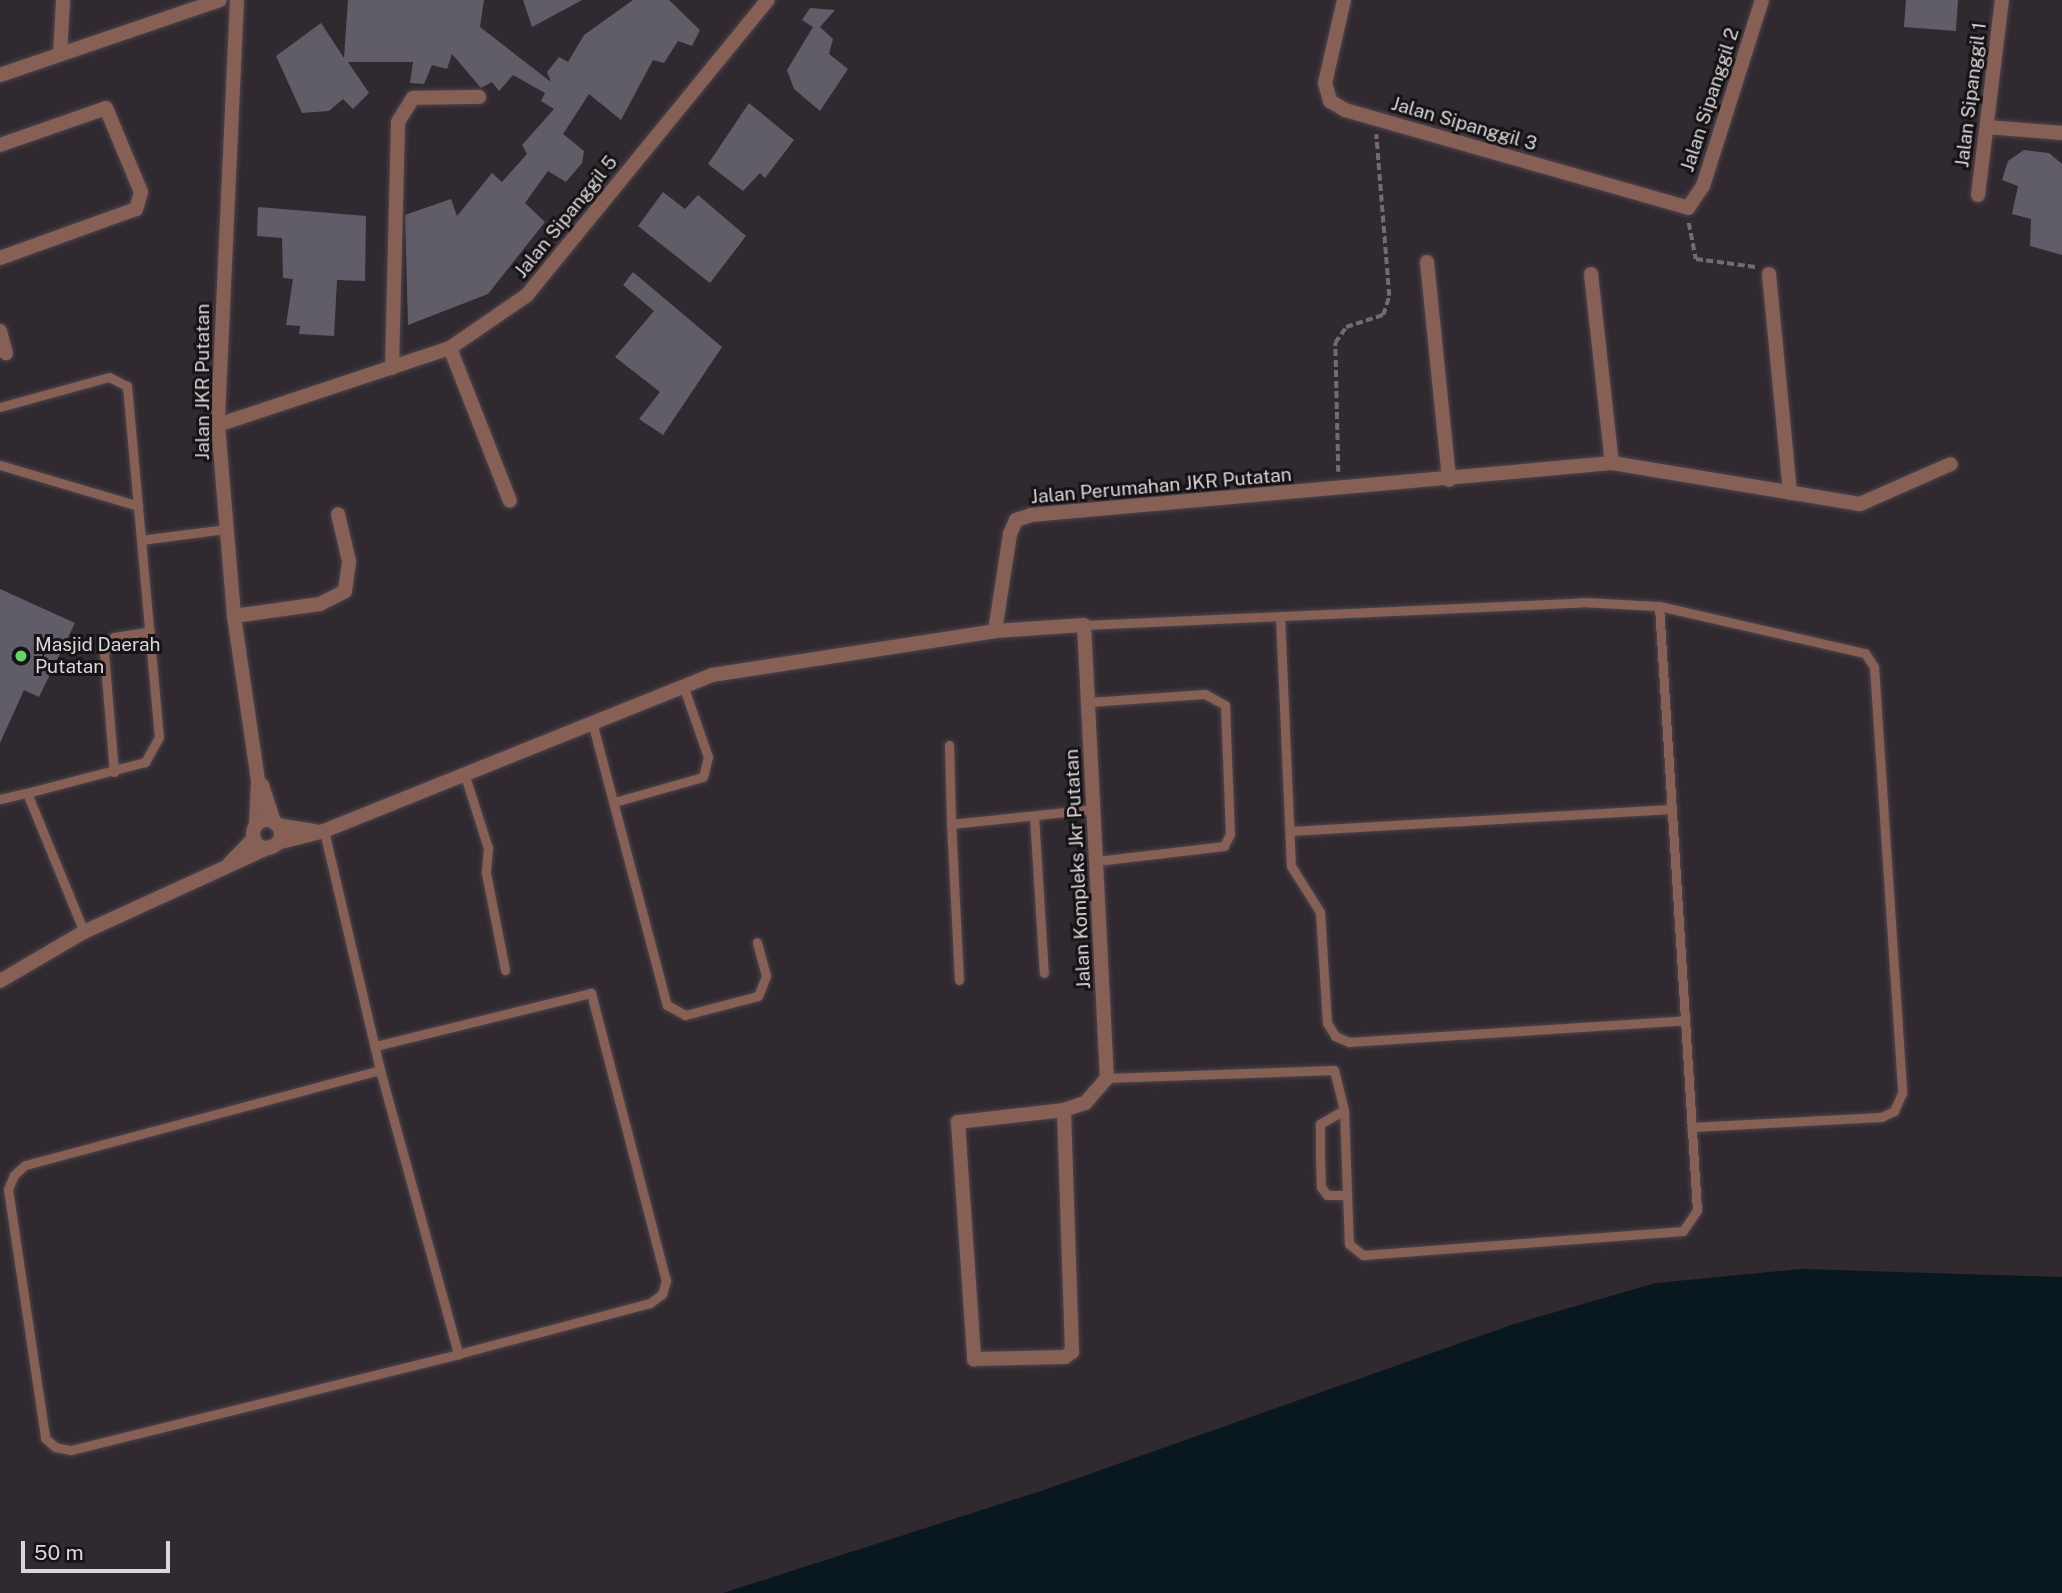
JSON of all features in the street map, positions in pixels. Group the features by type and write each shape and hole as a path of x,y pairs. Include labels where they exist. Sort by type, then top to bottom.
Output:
{"street":[{"path":"60,54 63,0"},
{"path":"0,75 220,0"},
{"name":"Jalan JKR Putatan","path":"237,0 218,425 233,616 256,763 276,824 273,845"},
{"name":"Jalan Sipanggil 5","path":"218,425 450,348 527,295 768,0"},
{"name":"Jalan Sipanggil 3","path":"1344,0 1325,83 1330,101 1375,118 1688,208"},
{"name":"Jalan Sipanggil 2","path":"1688,208 1703,186 1762,0"},
{"name":"Jalan Sipanggil 1","path":"1978,195 2001,0"},
{"path":"392,368 398,122 413,98 479,97"},
{"path":"0,145 106,108 141,192 136,209 0,258"},
{"path":"1987,127 2062,133"},
{"path":"1427,262 1449,480"},
{"path":"1591,274 1612,463"},
{"path":"1769,274 1790,494"},
{"path":"0,331 6,353"},
{"path":"450,348 510,500"},
{"name":"Jalan Perumahan JKR Putatan","path":"995,631 1016,520 1612,463 1860,504 1951,464"},
{"path":"233,616 320,604 345,591 349,561 338,514"},
{"path":"0,981 83,932 215,875 273,845 324,831 712,675 995,631 1084,625"},
{"name":"Jalan Kompleks Jkr Putatan","path":"1084,625 1107,1078"},
{"name":"Jalan JKR Putatan","path":"255,832 256,763"},
{"path":"215,875 255,832 276,824 324,831"},
{"path":"255,832 273,845"},
{"path":"1064,1110 1072,1352 1065,1357 974,1359 958,1122 1064,1110 1085,1103 1107,1078"}],"lane":[{"path":"0,407 120,378 127,386 159,737 145,762 0,799"},
{"path":"0,465 138,506"},
{"path":"141,540 226,530"},
{"path":"1084,625 1581,603 1659,606 1848,645 1865,653 1874,667 1902,1093 1894,1111 1881,1117 1691,1127"},
{"path":"1107,1078 1325,1069 1340,1075 1344,1110 1349,1244 1363,1255 1683,1231 1697,1210 1659,606"},
{"path":"1280,616 1292,866 1320,912 1327,1023 1342,1039 1685,1020"},
{"path":"114,772 104,652 114,637 150,631"},
{"path":"618,801 703,777 708,757 684,688"},
{"path":"1089,702 1205,694 1225,705 1230,834 1224,846 1097,861"},
{"path":"593,722 618,801 667,1005 685,1015 758,996 766,976 757,942"},
{"path":"949,745 959,980"},
{"path":"465,776 488,848 486,873 505,970"},
{"path":"27,793 83,932"},
{"path":"1290,831 1671,809"},
{"path":"951,824 1094,810"},
{"path":"1034,816 1044,973"},
{"path":"324,831 380,1070 458,1354"},
{"path":"375,1046 578,992 599,1003 666,1281 662,1294 650,1303 458,1354 71,1450 45,1438 8,1189 13,1175 25,1165 380,1070"},
{"path":"1344,1110 1320,1124 1321,1187 1327,1195 1347,1195"}],"path":[{"path":"1338,488 1335,343 1346,327 1382,315 1389,296 1375,118"},
{"path":"1688,208 1696,259 1769,274"}],"shaded area":[{"path":"1802,1269 2062,1277 2062,1593 723,1593 1044,1490 1514,1324 1656,1283"}],"building":[{"path":"348,0 484,0 480,27 551,82 547,72 559,57 568,62 584,35 633,0 669,0 700,30 692,46 678,41 664,63 653,60 621,120 589,94 563,134 584,151 582,163 566,182 548,171 525,203 545,222 488,294 408,325 405,215 451,199 457,216 492,173 502,182 527,154 522,145 554,109 541,101 545,93 513,75 499,91 492,82 481,88 452,54 447,69 432,65 424,84 410,83 413,62 348,62 369,93 353,109 343,99 329,111 302,113 276,56 321,23 344,58"},
{"path":"523,0 582,0 532,27"},
{"path":"1906,0 1958,0 1956,31 1904,27"},
{"path":"810,8 835,10 820,27 833,39 829,54 848,69 820,111 794,89 787,70 813,27 802,20"},
{"path":"749,103 794,140 765,178 760,173 743,191 708,164"},
{"path":"2024,150 2049,153 2062,164 2062,255 2030,246 2031,219 2012,214 2018,186 2002,180 2008,161"},
{"path":"663,192 685,209 698,195 746,236 710,283 638,226"},
{"path":"258,207 366,216 365,281 337,280 334,336 299,334 300,326 286,325 293,279 283,278 282,238 257,236"},
{"path":"633,272 722,347 663,435 639,419 660,392 615,357 654,311 623,285"},
{"name":"Masjid Daerah Putatan","path":"0,589 75,623 39,697 24,690 0,743"}],"place":[{"name":"Masjid Daerah Putatan","path":"21,656"}]}
